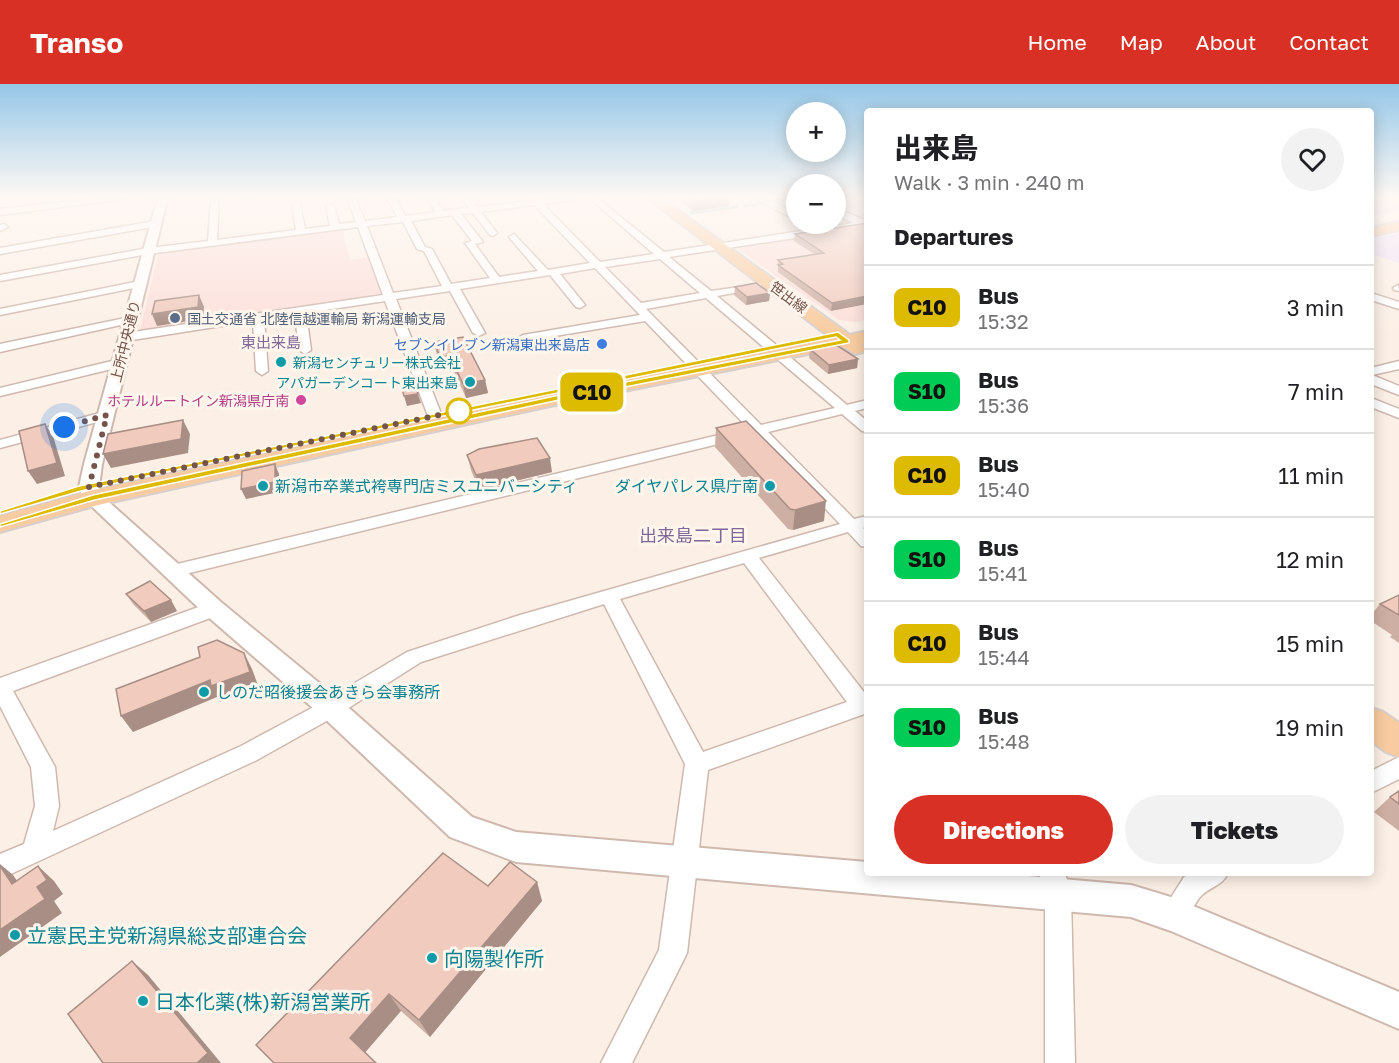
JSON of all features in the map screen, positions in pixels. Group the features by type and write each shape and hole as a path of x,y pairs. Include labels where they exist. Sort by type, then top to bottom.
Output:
{"main road":[{"name":"笹出線","path":"716,243 850,338 864,353"},
{"path":"0,524 91,492 435,416 850,338 864,330"},
{"path":"0,511 553,399 697,367"},
{"path":"1374,724 1399,742"}],"street":[{"path":"0,251 27,243"},
{"path":"34,243 85,249 148,251 213,243"},
{"path":"0,278 103,243"},
{"name":"上所中央通り","path":"91,492 107,415 150,243"},
{"path":"369,243 435,416"},
{"path":"421,243 479,333"},
{"path":"474,243 496,280"},
{"path":"520,243 580,305"},
{"path":"575,243 758,429 859,524"},
{"path":"645,243 864,426"},
{"path":"126,337 743,243"},
{"path":"638,307 770,283"},
{"path":"0,312 140,284"},
{"path":"1374,297 1399,306"},
{"path":"300,310 305,350"},
{"path":"523,339 647,316"},
{"path":"258,317 262,371"},
{"path":"0,348 130,320"},
{"path":"0,392 120,363"},
{"path":"1374,371 1399,365"},
{"path":"1374,380 1399,391"},
{"path":"1374,403 1399,414"},
{"path":"173,571 864,405"},
{"path":"0,444 107,415"},
{"path":"91,492 214,609 331,708 461,827 516,847 685,863 864,873"},
{"path":"0,867 249,753 331,708 414,657 527,620 859,524"},
{"path":"748,556 864,704"},
{"path":"609,596 696,764 673,953 616,1063"},
{"path":"35,850 47,806 43,766 0,686 214,609"},
{"path":"696,764 864,705"},
{"path":"1374,781 1399,767"},
{"path":"914,876 1055,884 1131,901 1174,915 1399,1011"},
{"path":"1174,915 1193,886 1210,876"},
{"path":"1055,884 1060,1063"}],"shaded area":[{"name":"国土交通省 北陸信越運輸局 新潟運輸支局","path":"225,243 346,243 350,260 370,257 384,296 139,334 159,251"},
{"path":"755,243 864,243 864,321 839,320 734,246"},
{"path":"1374,243 1399,243 1399,263 1374,255"}],"building":[{"path":"808,243 864,243 864,297 832,303 778,265 783,264 778,260 824,253"},
{"path":"756,283 770,293 747,297 735,287"},
{"path":"199,295 198,307 152,314 155,301"},
{"path":"463,337 485,380 463,384 450,356 440,357 434,342"},
{"path":"835,344 858,359 829,365 810,349"},
{"path":"413,379 418,394 404,396 400,382"},
{"path":"183,420 181,439 103,454 108,434"},
{"path":"746,421 826,501 795,510 790,509 716,428"},
{"path":"45,424 57,463 28,471 19,431"},
{"path":"537,438 550,458 476,475 467,455 479,449"},
{"path":"275,464 275,482 241,489 242,471"},
{"path":"150,581 171,600 144,611 126,594"},
{"path":"1399,595 1399,615 1380,604"},
{"path":"217,640 244,653 250,672 211,686 210,680 121,716 116,689 200,657 198,647"},
{"path":"1399,791 1399,804 1390,797"},
{"name":"向陽製作所","path":"443,853 488,886 510,862 537,882 419,1020 389,994 350,1038 376,1063 274,1063 256,1045"},
{"path":"0,866 12,884 38,866 47,880 37,887 45,899 0,930"},
{"name":"日本化薬(株)新潟営業所","path":"132,961 208,1053 197,1063 103,1063 68,1014"}],"bus line":[{"name":"C10","path":"0,511 79,489 166,470 771,347 838,334 846,341 564,397 93,498 0,524"}],"place":[{"name":"国土交通省 北陸信越運輸局 新潟運輸支局","path":"175,318"},
{"name":"セブンイレブン新潟東出来島店","path":"602,344"},
{"name":"新潟センチュリー株式会社","path":"281,362"},
{"name":"アパガーデンコート東出来島","path":"470,382"},
{"name":"ホテルルートイン新潟県庁南","path":"301,400"},
{"name":"新潟市卒業式袴専門店ミスユニバーシティ","path":"263,486"},
{"name":"ダイヤパレス県庁南","path":"770,486"},
{"name":"しのだ昭後援会あきら会事務所","path":"204,692"},
{"name":"立憲民主党新潟県総支部連合会","path":"15,935"},
{"name":"向陽製作所","path":"432,958"},
{"name":"日本化薬(株)新潟営業所","path":"143,1001"}],"district":[{"name":"東出来島","path":"271,342"},
{"name":"出来島二丁目","path":"693,535"}],"route":[{"path":"64,427 107,415 89,487 459,411"}]}
